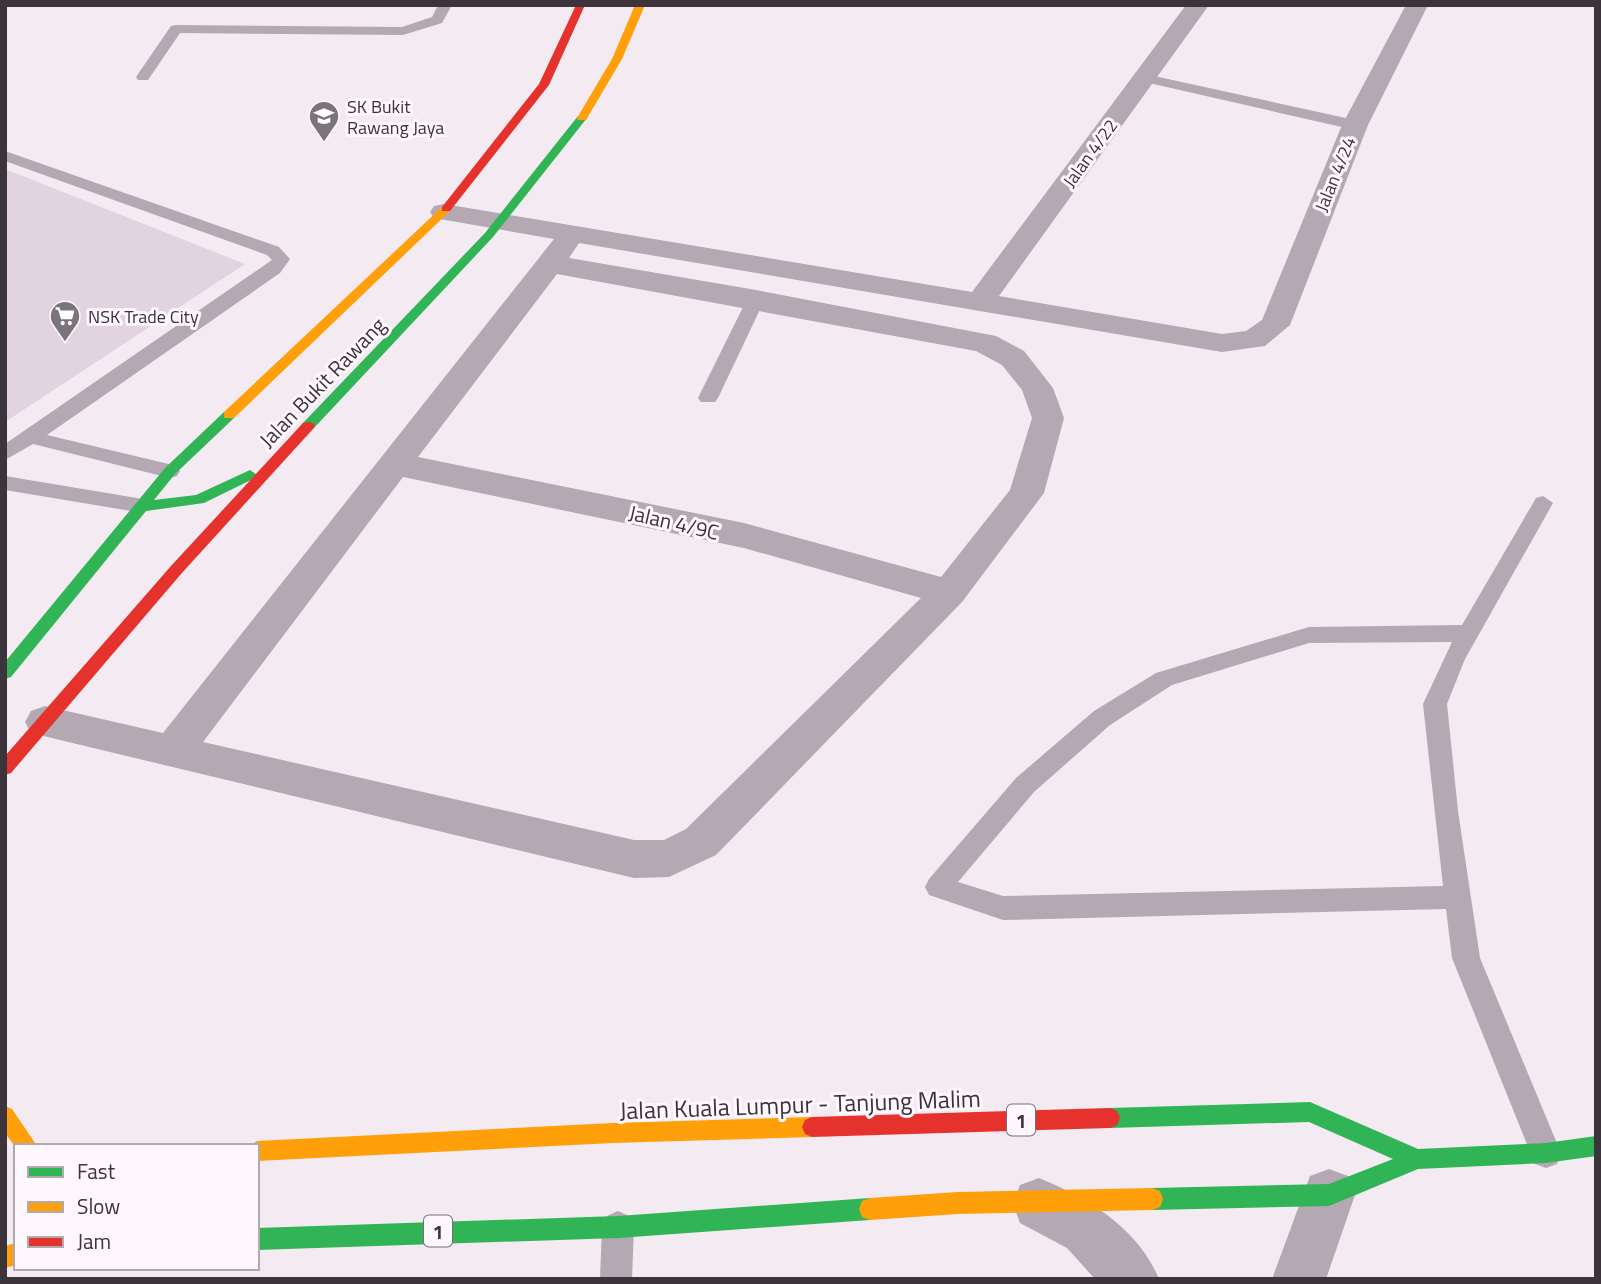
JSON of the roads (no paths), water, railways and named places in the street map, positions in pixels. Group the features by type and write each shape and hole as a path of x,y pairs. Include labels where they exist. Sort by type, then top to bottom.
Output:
{"street":[{"name":"Jalan Bukit Rawang","path":"5,673 170,471 444,212 544,85 581,5"},
{"name":"Jalan Bukit Rawang","path":"5,768 144,606 281,454 425,306 560,150 598,98 640,5"},
{"name":"Jalan 4/22","path":"981,301 1198,5"},
{"name":"Jalan 4/24","path":"981,301 1222,343 1254,339 1275,324 1355,125 1417,5"},
{"path":"444,212 981,301"},
{"path":"172,752 573,234"},
{"path":"45,722 634,859 669,858 701,842 949,593 1027,493 1048,418 1037,388 1013,358 985,343 757,299 550,264"},
{"path":"143,506 187,505 199,501 224,491 281,454"},
{"name":"Jalan 4/9C","path":"395,464 663,519 882,570 949,593"},
{"name":"Jalan Kuala Lumpur - Tanjung Malim","path":"259,1151 613,1133 1310,1112 1418,1159"},
{"path":"5,1116 26,1144"},
{"name":"Jalan Kuala Lumpur - Tanjung Malim","path":"259,1239 618,1227 958,1203 1039,1204 1329,1195 1418,1159 1546,1153 1596,1146"},
{"path":"1299,1279 1329,1195"},
{"path":"1039,1204 1086,1229 1132,1279"}],"lane":[{"path":"143,77 176,29 403,31 437,20 445,5"},
{"path":"1145,78 1355,125"},
{"path":"5,156 273,251 281,259 274,269 5,454"},
{"path":"708,398 757,299"},
{"path":"30,437 170,471"},
{"path":"5,482 143,506"},
{"path":"1543,503 1454,658 1435,705 1445,811 1466,958 1546,1153"},
{"path":"1457,897 1003,908 938,887 1025,785 1102,718 1164,679 1309,635 1468,633"},
{"path":"616,1279 618,1227"}],"place":[{"name":"SK Bukit Rawang Jaya","path":"324,143"},
{"name":"NSK Trade City","path":"65,343"}]}
